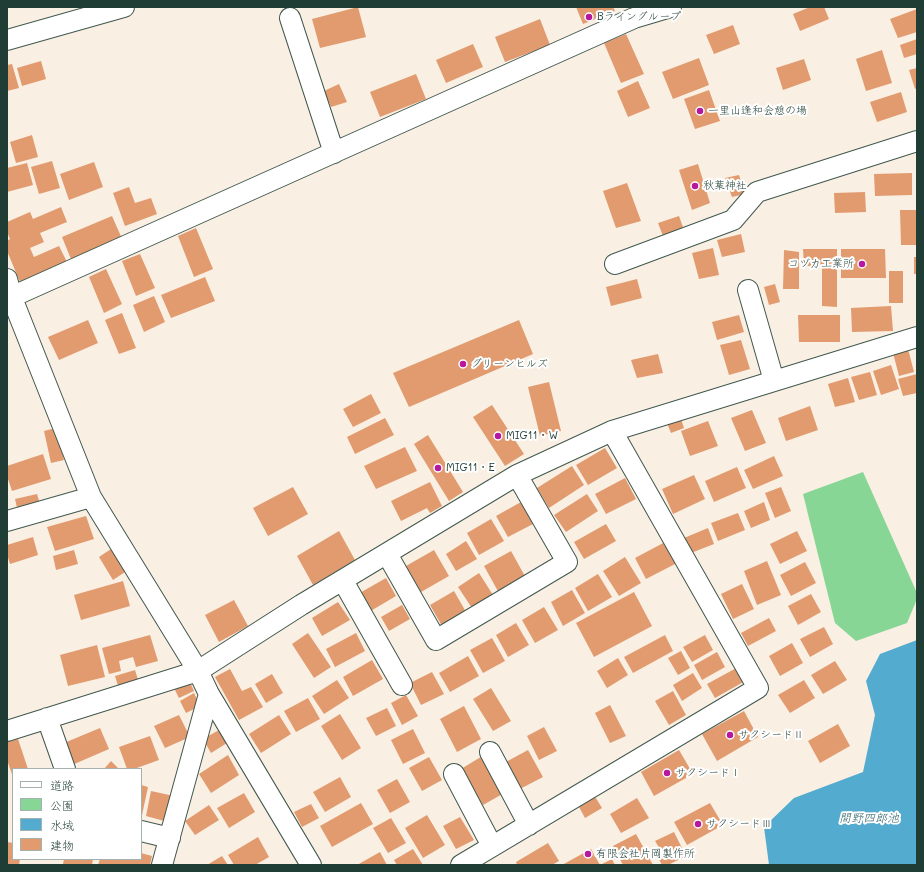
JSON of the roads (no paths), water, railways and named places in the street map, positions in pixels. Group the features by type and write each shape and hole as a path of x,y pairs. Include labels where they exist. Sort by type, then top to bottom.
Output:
{"street":[{"path":"7,40 124,7"},
{"path":"10,298 334,153 631,13 671,7"},
{"path":"290,18 334,153"},
{"path":"615,264 733,220 757,192 917,141"},
{"path":"7,279 10,298 91,497 198,671 209,694 311,865"},
{"path":"748,290 774,381"},
{"path":"7,730 198,671 342,581 517,475 612,431 917,336"},
{"path":"461,865 758,688 612,431"},
{"path":"387,554 436,640 567,562 517,475"},
{"path":"7,521 91,497"},
{"path":"342,581 402,685"},
{"path":"162,865 209,694"},
{"path":"47,718 65,768"},
{"path":"490,752 529,825"},
{"path":"454,774 492,846"},
{"path":"142,831 170,838"}],"water":[{"name":"間野四郎池","path":"917,640 917,865 769,865 764,827 794,798 863,772 875,715 866,681 880,654"}],"place":[{"name":"Bライングループ","path":"589,17"},
{"name":"一里山逢和会憩の場","path":"700,111"},
{"name":"秋葉神社","path":"695,186"},
{"name":"コヅカ工業所","path":"862,264"},
{"name":"グリーンヒルズ","path":"463,364"},
{"name":"MIG11・W","path":"498,436"},
{"name":"MIG11・E","path":"438,468"},
{"name":"サクシードⅡ","path":"730,735"},
{"name":"サクシードⅠ","path":"667,773"},
{"name":"サクシードⅢ","path":"698,824"},
{"name":"有限会社片岡製作所","path":"588,854"}]}
